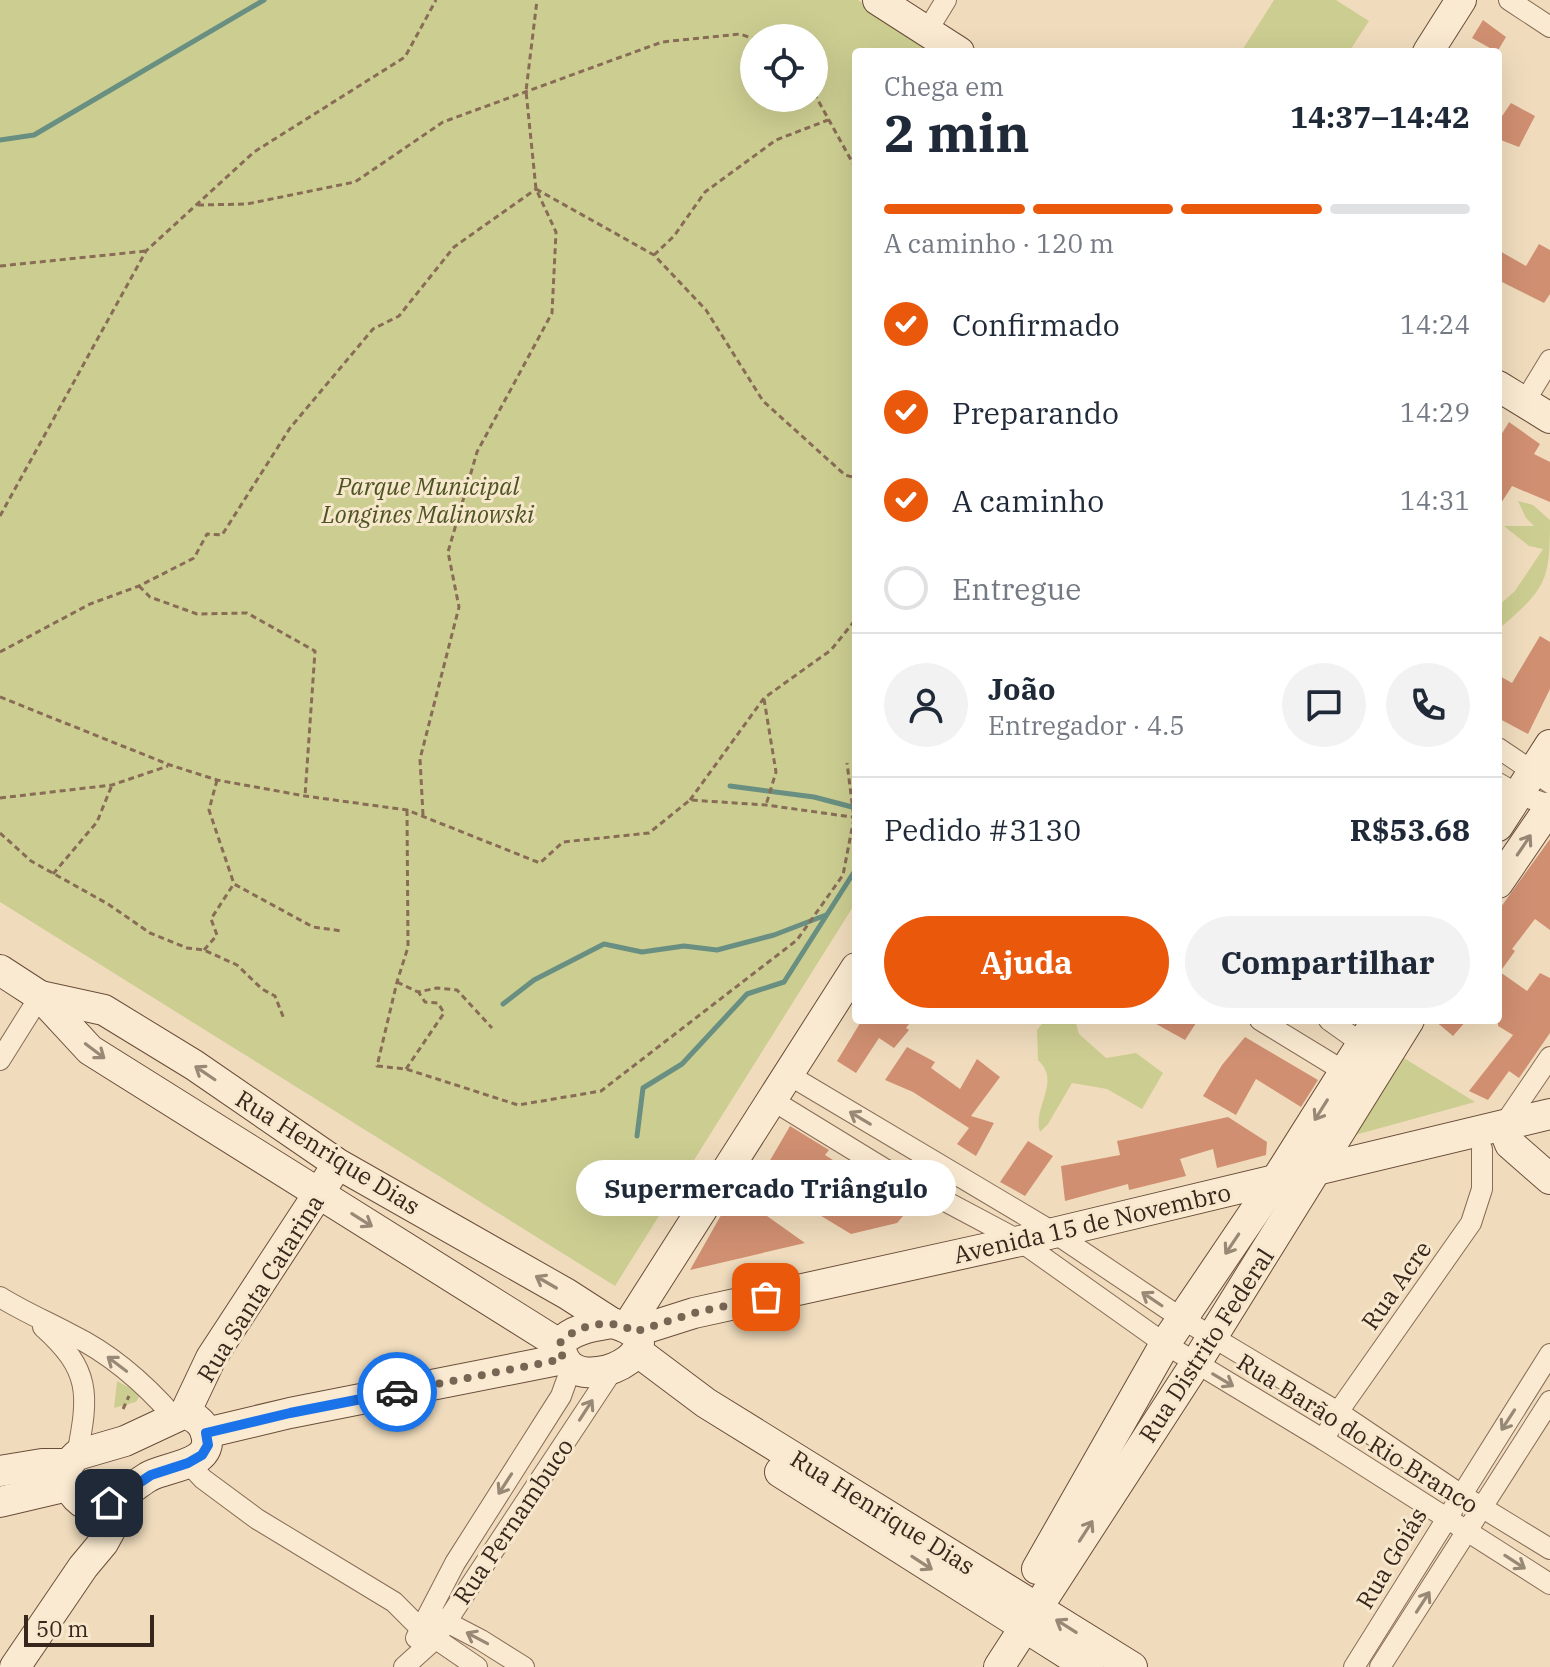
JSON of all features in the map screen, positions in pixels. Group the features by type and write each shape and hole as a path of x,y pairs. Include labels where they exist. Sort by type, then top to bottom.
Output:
{"street":[{"path":"878,0 953,48"},
{"path":"927,31 946,0"},
{"path":"1431,48 1461,0"},
{"path":"1509,0 1550,27"},
{"path":"1525,401 1550,360"},
{"path":"1502,388 1550,418"},
{"path":"1502,820 1550,745"},
{"path":"1502,753 1525,783 1550,806 1502,877"},
{"name":"Rua Henrique Dias","path":"0,970 40,996 90,1050 319,1193 564,1357"},
{"name":"Rua Pernambuco","path":"404,1667 627,1344 772,1100 852,974"},
{"path":"0,1060 40,996"},
{"name":"Rua Henrique Dias","path":"40,996 104,1010 194,1065 338,1164 567,1294 627,1344 695,1418 1021,1612 1132,1667"},
{"path":"1272,1024 1367,1056"},
{"path":"1333,1024 1367,1056"},
{"name":"Rua Distrito Federal","path":"978,1667 1021,1612 1196,1363 1290,1185 1367,1056 1404,1024"},
{"name":"Rua Distrito Federal","path":"999,1667 1056,1539 1165,1344 1181,1318 1290,1185 1367,1056"},
{"path":"1550,1057 1498,1140 1550,1179"},
{"name":"Rua Barão do Rio Branco","path":"789,1075 897,1141 1046,1243 1165,1344 1324,1440 1550,1584"},
{"name":"Rua Barão do Rio Branco","path":"772,1100 883,1168 1046,1243 1213,1335 1550,1549"},
{"name":"Avenida 15 de Novembro","path":"1498,1140 1550,1114"},
{"name":"Avenida 15 de Novembro","path":"0,1502 73,1476 125,1441 189,1421 290,1413 564,1357 584,1372 627,1344 1290,1185 1498,1140 1550,1134"},
{"name":"Rua Acre","path":"1324,1440 1338,1412 1471,1223 1498,1140"},
{"path":"883,1168 897,1141"},
{"name":"Rua Santa Catarina","path":"189,1421 211,1358 338,1164"},
{"path":"0,1297 31,1316 74,1335 107,1356 189,1421 208,1445 202,1455 188,1463 203,1479 257,1519 432,1625 477,1667"},
{"path":"31,1316 58,1340 80,1368 85,1401 84,1421 73,1476 86,1520 83,1567"},
{"name":"Avenida 15 de Novembro","path":"564,1357 566,1336 577,1332 627,1344"},
{"name":"Rua Goiás","path":"1354,1667 1550,1354"},
{"name":"Rua Pernambuco","path":"432,1625 455,1563 561,1396 564,1357"},
{"name":"Rua Goiás","path":"1384,1661 1550,1401"},
{"name":"Avenida 15 de Novembro","path":"0,1471 42,1464 73,1476 88,1505 100,1505 109,1503 151,1475 188,1463"},
{"path":"15,1667 83,1567 103,1543 115,1521 122,1495"},
{"name":"Rua Henrique Dias","path":"1021,1612 1088,1667"},
{"path":"432,1625 481,1640 524,1667"},
{"path":"1368,1645 1384,1661"}],"path":[{"path":"0,516 146,251 254,152 405,57 436,0"},
{"path":"423,815 420,759 459,607 448,552 477,452 552,313 556,232 536,189 526,91 537,0"},
{"path":"198,205 247,204 355,182 443,122 662,42 740,34"},
{"path":"824,112 852,162"},
{"path":"654,255 674,236 705,192 776,140 828,120"},
{"path":"536,189 654,255 706,310 763,401 845,475 852,477"},
{"path":"0,652 90,604 139,586 194,558 207,534 222,535 290,428 373,329 399,316 454,247 536,189"},
{"path":"0,266 146,251"},
{"path":"139,586 150,597 197,614 247,613 315,651 305,796"},
{"path":"0,697 170,765 217,780 407,810 540,863 563,842 649,833 690,800 764,698 831,650 852,624"},
{"path":"764,698 776,772 766,805"},
{"path":"847,763 852,797"},
{"path":"0,798 112,785 170,765"},
{"path":"217,780 209,810 234,884 313,927 342,931"},
{"path":"53,874 97,822 112,785"},
{"path":"690,800 766,805 852,818"},
{"path":"407,810 408,947 377,1066 406,1069 518,1105 601,1091 797,940 843,875 852,832"},
{"path":"0,833 31,861 108,904 150,933 187,948 204,950 237,965 262,989 275,996 284,1019"},
{"path":"204,950 217,935 211,919 234,884"},
{"path":"397,982 418,992 425,1002 438,1003 444,1013 406,1069"},
{"path":"418,992 437,988 457,990 492,1028"}],"green space":[{"name":"Parque Municipal Longines Malinowski","path":"0,0 858,0 932,48 852,48 852,908 615,1286 0,902"},
{"path":"1274,0 1336,0 1369,21 1352,48 1244,48"},
{"path":"1518,501 1533,505 1550,520 1546,571 1536,593 1502,626 1502,602 1515,591 1543,549 1529,546 1504,526 1534,526 1526,518"},
{"path":"1042,1024 1076,1024 1079,1034 1106,1058 1136,1053 1163,1073 1142,1109 1107,1089 1072,1083 1040,1132 1047,1077 1045,1068 1038,1060 1037,1030"},
{"path":"1404,1058 1475,1102 1355,1135"},
{"path":"117,1381 141,1394 136,1402 114,1408"}],"building":[{"path":"1483,20 1506,37 1499,48 1490,48 1472,38"},
{"path":"1511,103 1535,116 1519,147 1502,141 1502,116"},
{"path":"1539,244 1550,250 1550,294 1544,303 1502,282 1502,252 1526,266"},
{"path":"1509,422 1540,444 1534,454 1550,462 1550,502 1512,486 1502,502 1502,433"},
{"path":"1540,636 1550,642 1550,689 1528,734 1502,720 1502,677 1512,683"},
{"path":"1550,839 1550,930 1535,919 1512,949 1515,951 1502,969 1502,905"},
{"path":"1502,973 1527,991 1540,973 1550,978 1550,1033 1519,1078 1509,1071 1488,1100 1469,1091 1513,1035 1498,1026 1502,1024"},
{"path":"860,1024 909,1024 906,1028 909,1030 894,1048 879,1038 856,1073 837,1061"},
{"path":"1156,1024 1195,1024 1185,1040"},
{"path":"1439,1024 1464,1024 1453,1036"},
{"path":"1245,1037 1318,1080 1301,1107 1256,1079 1236,1115 1203,1096 1222,1065"},
{"path":"907,1047 935,1062 931,1068 960,1089 977,1059 1000,1077 971,1116 994,1123 976,1156 957,1144 969,1128 913,1092 885,1080"},
{"path":"1228,1117 1267,1142 1266,1155 1217,1168 1213,1149 1180,1159 1186,1176 1129,1190 1128,1184 1065,1201 1061,1166 1120,1155 1117,1141"},
{"path":"790,1126 829,1150 825,1155 910,1208 897,1223 851,1234 808,1208 821,1185 797,1168 767,1216 805,1243 690,1270 733,1194 737,1196 759,1165 765,1169"},
{"path":"1028,1141 1053,1156 1025,1196 1000,1182"}],"waterway":[{"path":"0,140 34,135 264,0"},
{"path":"730,786 814,797 852,807"},
{"path":"637,1136 643,1088 682,1064 747,994 784,982 852,875"},
{"path":"503,1004 534,980 604,944 642,952 684,946 717,950 774,935 826,915"}],"way so far":[{"path":"397,1392 563,1359 559,1344 566,1336 588,1327 612,1323 634,1332 694,1313 766,1297"}],"place":[{"name":"Supermercado Triângulo","path":"766,1297"}],"route":[{"path":"109,1503 151,1475 202,1455 208,1445 206,1433 397,1392"}]}
